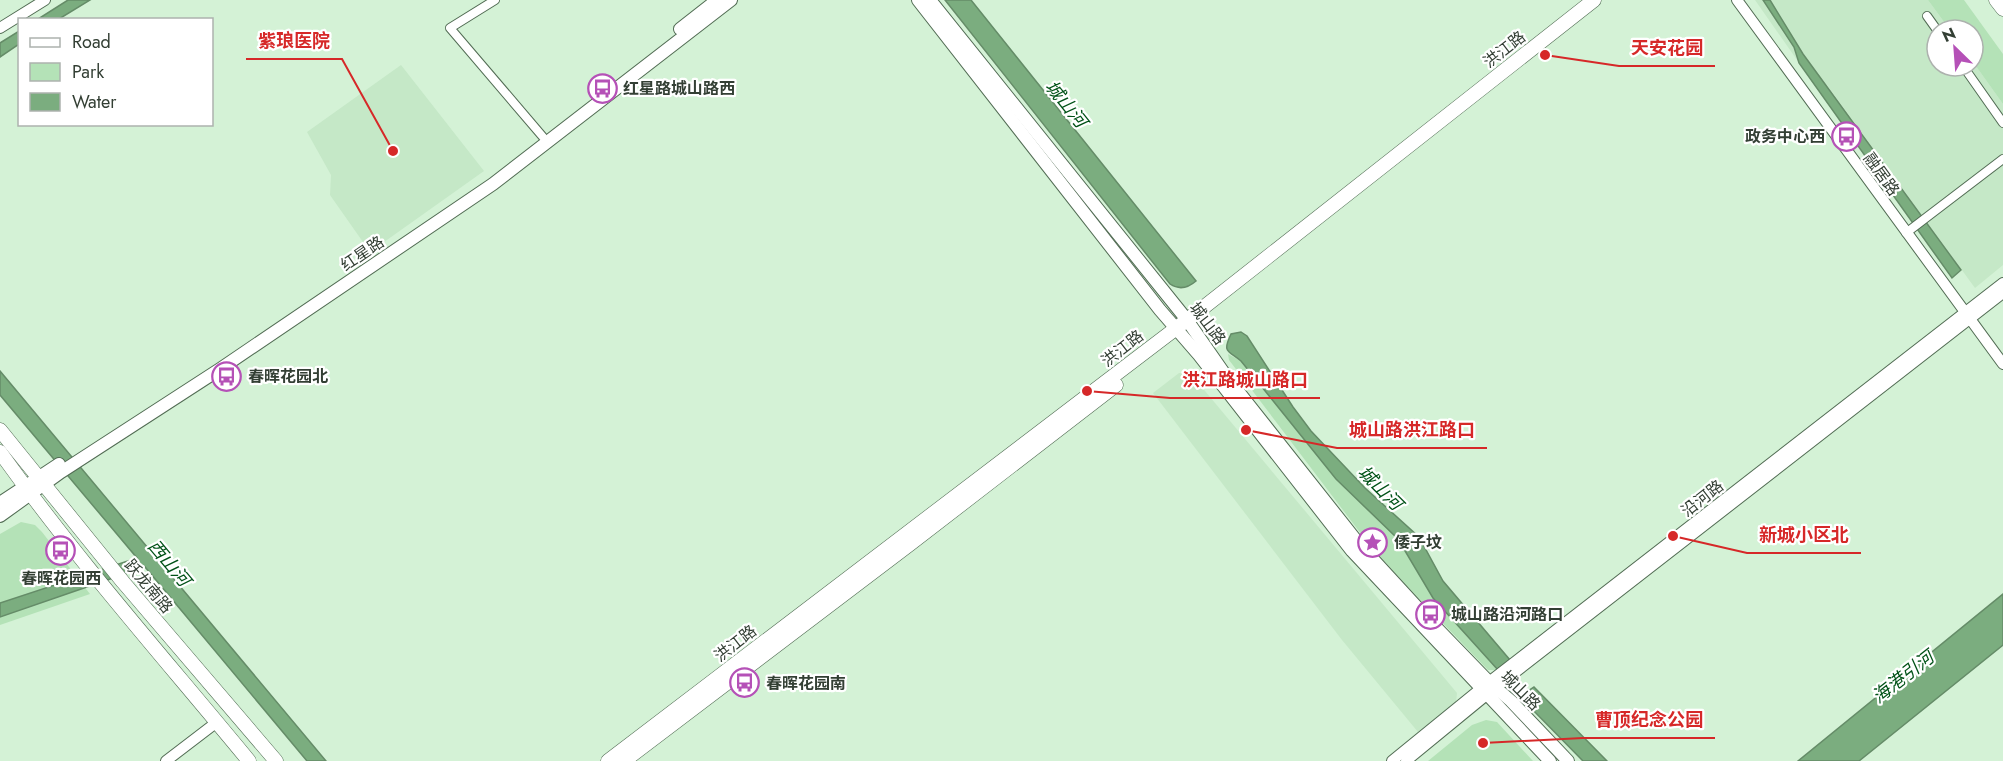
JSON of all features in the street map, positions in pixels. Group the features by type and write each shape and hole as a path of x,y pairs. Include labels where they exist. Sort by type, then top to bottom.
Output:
{"main road":[{"name":"红星路","path":"76,458 284,319 490,177 717,0"},
{"name":"红星路","path":"0,516 41,480 220,369 493,184 731,0"},
{"name":"城山路","path":"918,0 1184,327"},
{"name":"城山路","path":"930,0 1184,327 1352,551 1488,688 1550,761"},
{"name":"洪江路","path":"624,761 901,552 1594,0"},
{"name":"洪江路","path":"608,761 1184,327 1605,0"},
{"path":"1996,0 2003,9"},
{"name":"跃龙南路","path":"0,430 123,582 276,761"},
{"path":"0,452 27,491 90,570 249,761"},
{"name":"红星路","path":"0,503 27,491"},
{"name":"城山路","path":"1488,688 1511,701 1568,761"}],"street":[{"path":"0,28 45,0"},
{"path":"495,0 450,28 543,137"},
{"name":"融居路","path":"1737,0 1909,230 1967,316 2003,364"},
{"path":"1971,78 2003,123"},
{"path":"1909,230 2003,159"},
{"name":"沿河路","path":"1392,761 1967,316 2003,283"},
{"name":"沿河路","path":"1967,316 2003,293"},
{"name":"沿河路","path":"1406,761 1488,688"},
{"path":"166,761 217,722"}],"shaded area":[{"path":"1755,0 1928,0 1941,18 1925,18 1925,78 1984,78 2003,104 2003,265 1975,288 1827,85 1818,90"},
{"path":"401,65 484,171 370,252 330,195 331,175 307,132"},
{"path":"1179,373 1189,373 1195,379 1457,693 1456,703 1418,732 1342,640 1153,393"}],"green space":[{"path":"1928,0 1964,0 1977,18 1941,18"},
{"path":"1985,29 2003,54 2003,104 1984,78"},
{"path":"1228,354 1241,361 1336,479 1398,539 1433,598 1498,670 1488,670 1368,543 1229,360"},
{"path":"21,522 35,525 42,532 90,594 0,625 0,534"},
{"path":"1486,720 1497,722 1533,761 1428,761 1472,725"}],"water":[{"path":"68,0 90,0 61,18 40,18"},
{"path":"945,0 971,0 1196,281 1183,287 1170,284"},
{"path":"1763,0 1770,0 1803,54 1961,270 1952,278 1799,63 1794,47"},
{"path":"18,32 18,45 0,57 0,43"},
{"path":"1241,332 1247,336 1311,431 1365,488 1419,537 1443,581 1510,660 1498,670 1433,598 1398,539 1336,479 1241,361 1228,350 1227,345 1231,334"},
{"path":"0,371 326,761 307,761 145,567 0,617 0,603 137,558 0,395"},
{"name":"海港引河","path":"2003,594 2003,645 1859,761 1798,761"},
{"path":"1534,687 1607,761 1583,761 1522,699 1525,693"}],"place":[{"name":"天安花园","path":"1545,55"},
{"name":"红星路城山路西","path":"602,88"},
{"name":"政务中心西","path":"1846,136"},
{"name":"紫琅医院","path":"393,151"},
{"name":"春晖花园北","path":"227,376"},
{"name":"洪江路城山路口","path":"1087,391"},
{"name":"城山路洪江路口","path":"1246,430"},
{"name":"新城小区北","path":"1673,536"},
{"name":"倭子坟","path":"1373,542"},
{"name":"春晖花园西","path":"61,550"},
{"name":"城山路沿河路口","path":"1430,614"},
{"name":"春晖花园南","path":"745,683"},
{"name":"曹顶纪念公园","path":"1483,743"}],"water label":[{"name":"城山河","path":"1066,104"},
{"name":"城山河","path":"1380,488"},
{"name":"西山河","path":"169,563"}]}
